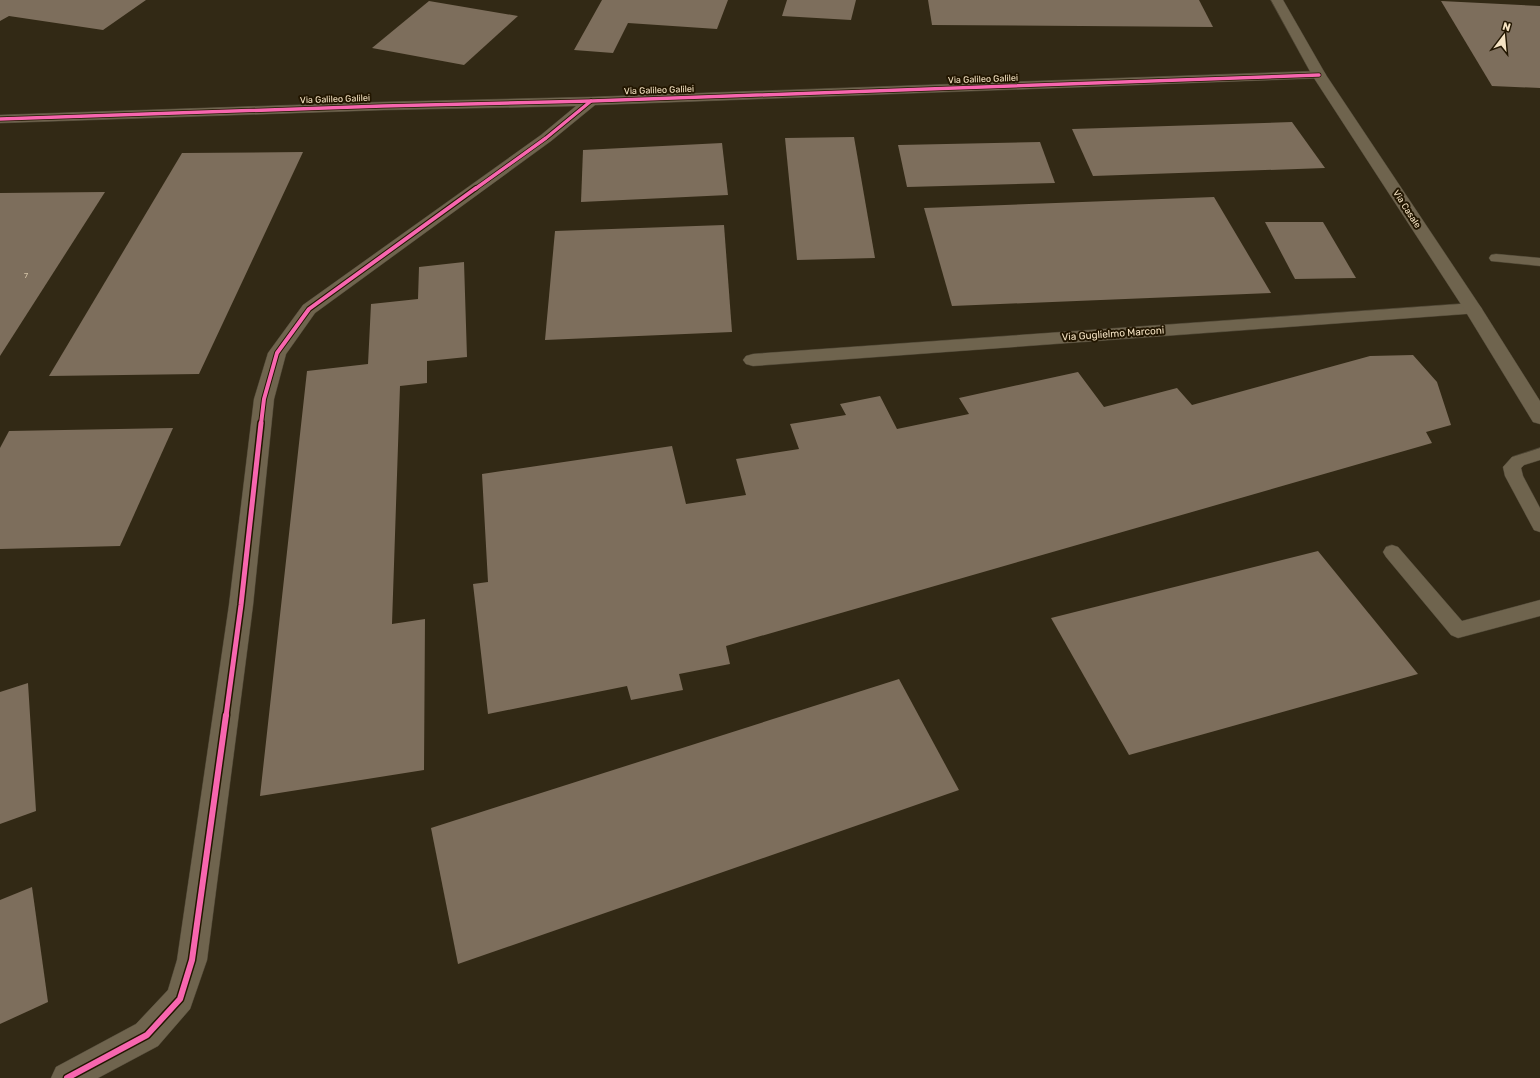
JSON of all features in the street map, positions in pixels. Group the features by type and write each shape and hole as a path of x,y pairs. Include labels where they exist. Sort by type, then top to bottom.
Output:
{"street":[{"name":"Via Casale","path":"1277,0 1318,75 1473,309 1540,417"},
{"name":"Via Galileo Galilei","path":"0,119 375,106 591,101 1318,75"},
{"path":"67,1078 147,1035 180,999 190,966 241,604 264,399 277,353 309,309 546,138 591,101"},
{"name":"Via Guglielmo Marconi","path":"753,360 1473,309"}],"lane":[{"path":"1496,258 1540,262"},
{"path":"1540,454 1518,461 1512,467 1514,476 1540,525"},
{"path":"1392,552 1458,630 1540,608"}],"building":[{"path":"0,0 146,0 103,30 9,16 0,21"},
{"path":"602,0 728,0 717,29 628,23 613,53 574,50"},
{"path":"787,0 856,0 851,20 782,16"},
{"path":"928,0 1199,0 1213,27 932,25"},
{"path":"429,1 518,16 464,65 372,48"},
{"path":"1441,1 1540,6 1540,88 1492,86"},
{"path":"1292,122 1325,168 1093,176 1072,129"},
{"path":"854,137 875,258 797,260 785,138"},
{"path":"1040,142 1055,183 907,187 898,145"},
{"path":"722,143 728,195 581,202 583,150"},
{"path":"303,152 199,374 49,376 182,153"},
{"path":"105,192 0,356 0,193"},
{"path":"1214,197 1271,293 952,306 924,208"},
{"path":"1265,222 1323,222 1356,278 1295,279"},
{"path":"724,225 732,332 545,340 555,231"},
{"path":"464,262 467,357 427,361 427,383 400,386 392,624 425,619 424,770 260,796 307,371 368,364 371,304 418,299 419,267"},
{"path":"1413,355 1437,382 1451,425 1426,432 1432,443 726,646 730,664 679,674 683,690 631,700 627,686 488,714 473,584 488,582 482,474 672,446 686,504 746,495 736,459 799,449 790,424 846,415 840,404 880,396 897,429 969,414 959,398 1078,372 1104,407 1177,388 1192,405 1370,356"},
{"path":"173,428 120,546 0,549 0,448 9,431"},
{"path":"1318,551 1418,674 1129,755 1051,618"},
{"path":"899,679 959,790 458,964 431,828"},
{"path":"28,683 36,811 0,824 0,692"},
{"path":"32,887 48,1002 0,1024 0,900"}],"cycle path":[{"path":"0,119 383,106 591,101 1319,75"},
{"path":"67,1078 147,1035 180,999 192,960 241,605 264,399 277,353 309,309 546,138 591,101"}]}
